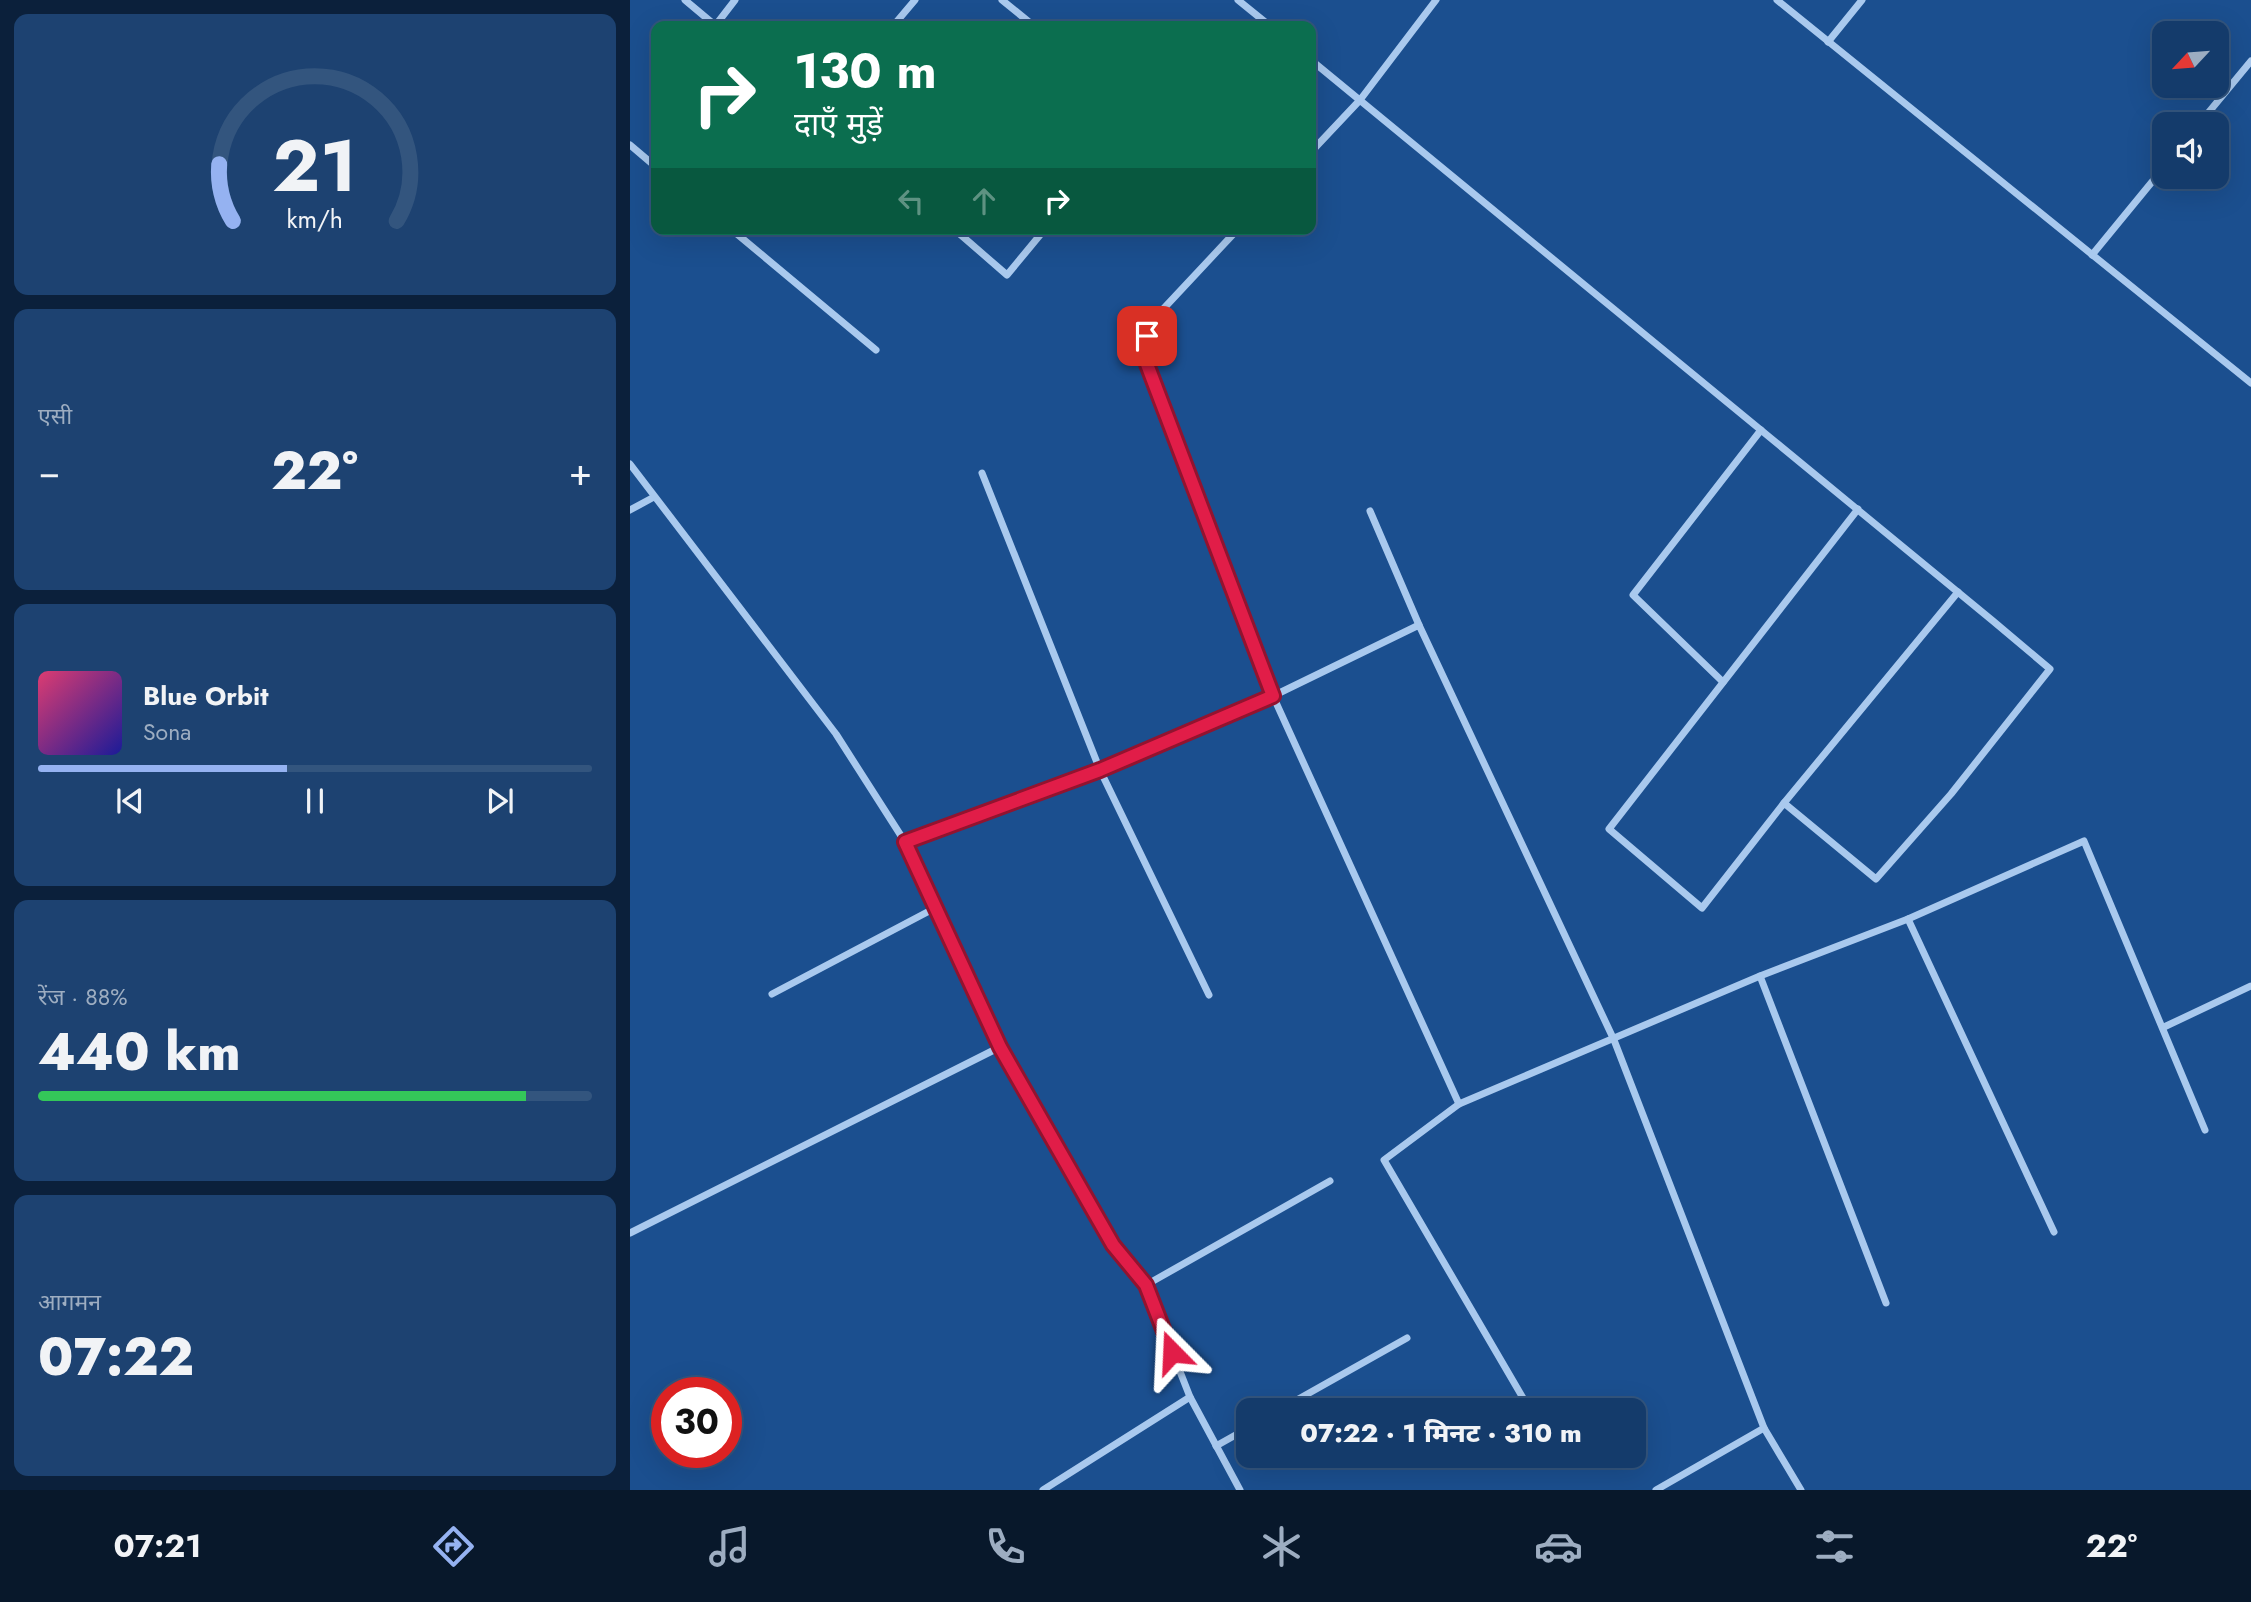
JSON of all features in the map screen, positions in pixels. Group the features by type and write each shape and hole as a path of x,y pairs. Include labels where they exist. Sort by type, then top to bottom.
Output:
{"street":[{"path":"685,0 710,21"},
{"path":"720,21 735,0"},
{"path":"897,21 915,0"},
{"path":"1002,0 1028,21"},
{"path":"1238,0 1264,21"},
{"path":"1316,147 1360,100 1436,0"},
{"path":"1776,0 2251,383"},
{"path":"1828,42 1862,0"},
{"path":"2209,112 2251,61"},
{"path":"1316,64 2050,669 1951,794 1876,879 1784,803"},
{"path":"630,145 651,163"},
{"path":"2092,255 2152,182"},
{"path":"738,235 876,350"},
{"path":"961,235 1007,275 1040,235"},
{"path":"1232,235 1152,321 1142,351 1273,696 1459,1104"},
{"path":"1723,682 1633,595 1761,430"},
{"path":"630,464 836,734 905,842 1000,1047 1113,1245 1146,1285 1190,1397 1240,1490"},
{"path":"982,473 1100,770 1209,995"},
{"path":"630,510 654,497"},
{"path":"1857,509 1609,829 1702,908 1784,803 1958,592"},
{"path":"1370,511 1419,625 1614,1040 1764,1428 1801,1490"},
{"path":"905,842 1100,770 1273,696 1419,625"},
{"path":"1523,1398 1384,1160 1459,1104 1760,976 1908,919 2084,841 2206,1130"},
{"path":"772,994 935,908"},
{"path":"1908,919 2054,1232"},
{"path":"1760,976 1886,1303"},
{"path":"2164,1027 2251,986"},
{"path":"630,1233 1000,1047"},
{"path":"1146,1285 1330,1181"},
{"path":"1300,1398 1407,1338"},
{"path":"1043,1490 1190,1397"},
{"path":"1656,1490 1764,1428"},
{"path":"1216,1446 1236,1435"}],"route":[{"path":"1147,336 1142,351 1273,696 1100,770 905,842 1000,1047 1113,1245 1146,1285 1172,1352"}]}
